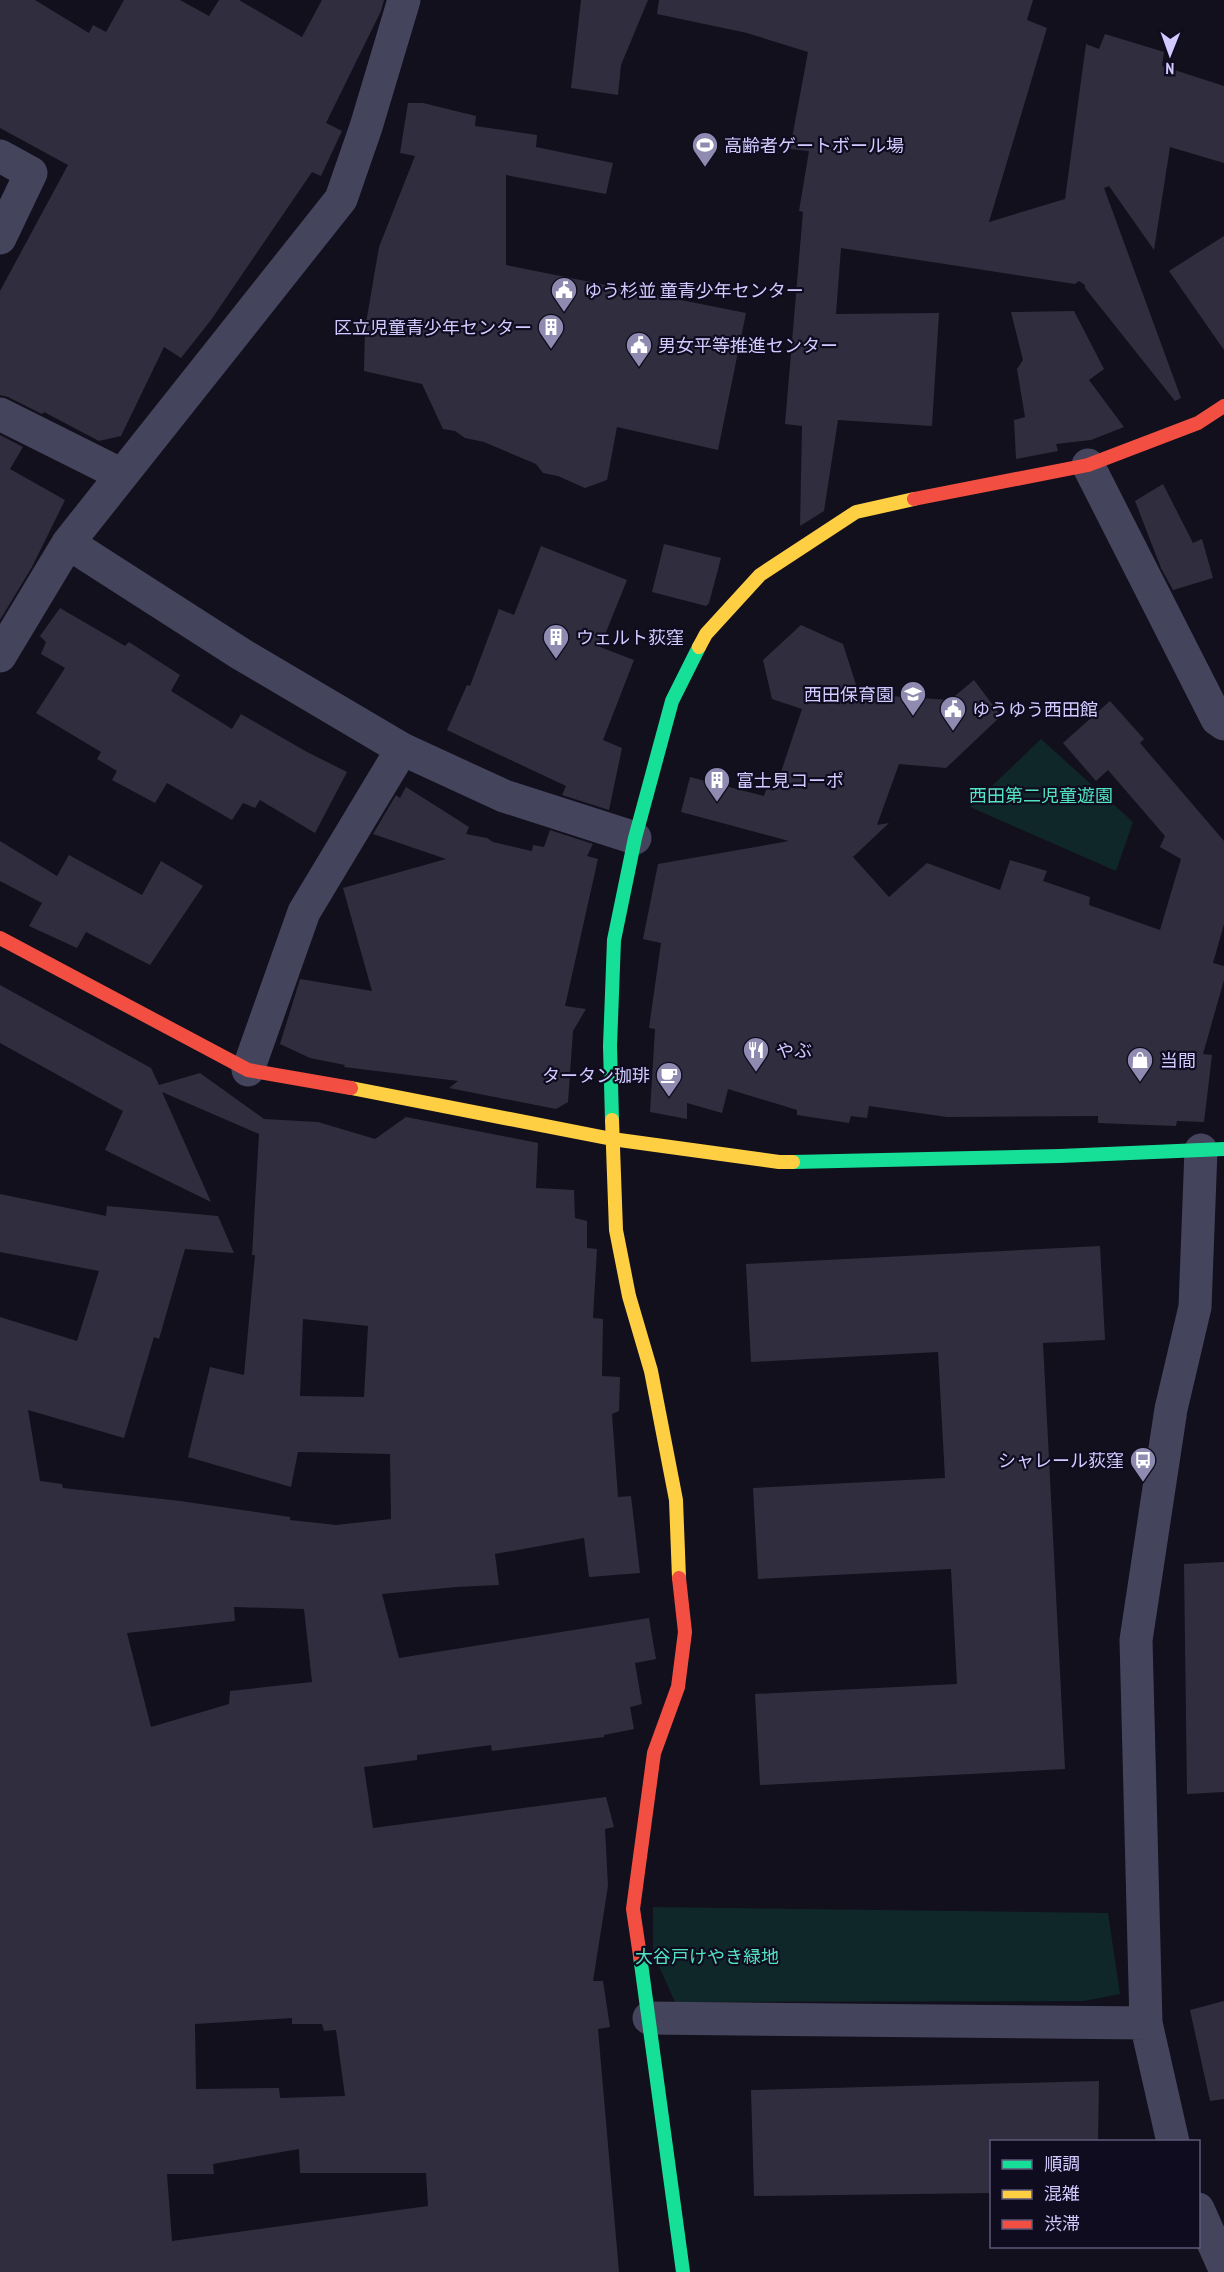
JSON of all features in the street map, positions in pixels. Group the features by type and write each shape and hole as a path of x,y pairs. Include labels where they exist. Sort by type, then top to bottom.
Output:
{"street":[{"path":"0,656 68,543 341,199 366,127 404,0"},
{"path":"0,156 31,173 0,238"},
{"path":"683,2272 633,1909 654,1754 678,1687 685,1632 679,1580 676,1500 651,1371 629,1296 616,1230 610,1046 614,940 635,838 672,701 706,634 760,575 856,512 994,482 1088,465 1198,423 1224,406"},
{"path":"0,414 122,476"},
{"path":"1088,465 1217,719 1224,724"},
{"path":"68,543 240,654 402,749 504,796 635,838"},
{"path":"248,1070 304,912 402,749"},
{"path":"0,938 248,1070 375,1092 612,1139 779,1162 1060,1156 1213,1149 1195,1307 1171,1409 1136,1640 1146,2023 1173,2140"},
{"path":"649,2018 1146,2023"},
{"path":"1200,2213 1224,2267"}],"green space":[{"name":"西田第二児童遊園","path":"1041,739 1133,822 1116,871 970,807"},
{"name":"大谷戸けやき緑地","path":"653,1907 1108,1913 1120,1994 1084,2001 675,2002 653,1953"}],"building":[{"path":"0,0 35,0 89,33 93,25 106,32 124,0 180,0 209,16 219,0 239,0 302,37 322,0 384,0 381,11 326,123 342,131 321,176 312,172 211,320 181,358 164,347 121,436 99,441 44,412 42,414 0,395 0,291 68,165 0,128"},
{"path":"581,0 648,0 621,65 618,95 571,88"},
{"path":"659,0 1033,0 1027,20 1047,28 989,222 1065,199 1086,44 1099,49 1105,34 1164,52 1162,66 1224,86 1224,163 1170,147 1154,250 1109,186 1104,188 1181,398 1175,401 1085,288 1085,285 1079,281 1075,284 841,248 836,314 939,313 932,426 838,420 824,511 800,526 802,426 785,424 803,212 799,211 809,151 790,149 808,52 747,33 657,14"},
{"name":"区立児童青少年センター","path":"408,103 423,103 476,116 475,126 537,135 536,147 613,163 606,194 506,175 506,265 746,313 718,450 617,427 607,480 585,488 558,476 543,473 536,464 484,442 465,438 455,431 443,429 422,384 364,371 365,329 379,247 415,156 400,153"},
{"path":"1224,236 1224,350 1169,271"},
{"path":"1074,311 1104,369 1089,380 1124,427 1091,440 1056,444 1058,451 1016,459 1014,420 1025,417 1017,369 1023,360 1011,312"},
{"path":"0,435 23,447 10,469 65,500 32,567 0,620"},
{"path":"1163,484 1193,543 1202,539 1213,578 1173,590 1161,568 1135,501"},
{"path":"664,544 721,558 709,603 706,606 652,592"},
{"path":"541,546 627,580 600,647 634,660 603,740 622,748 609,810 562,795 566,786 447,730 467,685 470,686 499,609 514,615"},
{"path":"60,608 125,646 129,642 180,675 171,691 232,729 241,714 347,772 315,833 260,800 255,808 243,803 232,820 167,783 155,803 112,780 117,771 97,759 101,752 36,713 65,668 41,654 46,642 40,636"},
{"path":"801,625 843,644 859,694 950,700 974,680 1001,716 946,768 899,764 877,825 889,823 853,857 889,897 927,863 1000,890 1010,860 1047,871 1043,881 1090,897 1089,905 1160,930 1181,859 1160,847 1165,836 1108,770 1096,781 1063,743 1110,701 1144,739 1140,743 1224,841 1224,924 1213,963 1224,966 1224,980 1203,1054 1212,1055 1204,1122 1177,1121 1176,1126 1098,1123 1098,1116 947,1117 869,1106 867,1118 851,1116 849,1123 797,1115 797,1110 728,1089 722,1113 687,1103 687,1119 650,1112 655,1029 649,1028 661,943 643,939 658,864 789,841 681,812 690,777 764,796 767,787 775,790 802,709 772,699 763,660"},
{"path":"406,787 469,827 466,834 532,851 533,845 544,847 550,830 593,844 587,856 598,859 565,1006 586,1009 573,1031 568,1102 556,1109 449,1088 458,1081 344,1067 345,1065 310,1058 280,1044 300,979 372,991 343,888 446,859 373,834 396,795 400,798"},
{"path":"0,841 57,876 69,855 142,895 161,861 203,886 150,965 86,932 77,948 29,926 42,903 0,881"},
{"path":"0,985 151,1068 159,1085 200,1073 264,1119 318,1122 375,1139 406,1117 538,1143 536,1188 574,1190 575,1218 587,1221 587,1248 597,1249 593,1318 603,1319 602,1376 620,1377 619,1411 612,1414 618,1497 631,1496 640,1573 589,1577 584,1538 495,1554 499,1585 382,1594 399,1658 649,1618 656,1659 635,1663 642,1704 630,1707 634,1729 604,1735 604,1737 492,1751 491,1745 417,1755 417,1760 364,1767 373,1828 606,1797 614,1827 605,1829 608,1886 593,1981 603,1981 610,2027 598,2029 619,2272 0,2272 0,1317 77,1341 99,1271 0,1252 0,1194 106,1216 107,1206 218,1216 234,1253 185,1249 159,1339 154,1337 124,1438 28,1410 40,1481 62,1484 63,1488 180,1501 290,1517 290,1520 336,1525 391,1519 390,1454 298,1452 291,1487 188,1457 210,1367 244,1375 255,1255 252,1255 259,1134 162,1092 211,1202 105,1150 123,1111 0,1043","holes":["303,1319 368,1326 364,1397 300,1396","234,1607 304,1609 312,1682 230,1691 229,1704 151,1727 127,1633 235,1621","292,2018 292,2024 322,2024 324,2031 336,2030 345,2096 280,2098 279,2088 196,2089 195,2024","299,2149 300,2173 426,2173 428,2206 172,2241 167,2174 214,2174 213,2164"]},
{"path":"1100,1246 1105,1340 1043,1343 1065,1769 760,1785 755,1694 957,1684 951,1569 758,1579 753,1488 945,1478 938,1352 751,1362 746,1264"},
{"path":"1224,1562 1224,1792 1187,1794 1184,1564"},
{"path":"1224,2001 1224,2099 1210,2101 1190,2010"},
{"path":"1099,2081 1098,2140 990,2140 990,2193 754,2196 751,2090"}],"traffic: fast":[{"path":"612,1120 610,1046 614,940 635,838 672,701 699,647"},
{"path":"793,1162 1060,1156 1224,1149"},
{"path":"640,1956 683,2272"}],"traffic: slow":[{"path":"699,647 706,634 760,575 856,512 914,499"},
{"path":"351,1088 612,1139 793,1162"},
{"path":"612,1120 616,1230 629,1296 651,1371 676,1500 679,1578"}],"traffic: jam":[{"path":"914,499 1088,465 1198,423 1224,406"},
{"path":"0,938 248,1070 351,1088"},
{"path":"640,1956 633,1909 654,1753 678,1687 685,1632 679,1578"}],"place":[{"name":"高齢者ゲートボール場","path":"705,168"},
{"name":"ゆう杉並 童青少年センター","path":"564,313"},
{"name":"区立児童青少年センター","path":"551,350"},
{"name":"男女平等推進センター","path":"639,368"},
{"name":"ウェルト荻窪","path":"556,660"},
{"name":"西田保育園","path":"913,717"},
{"name":"ゆうゆう西田館","path":"953,732"},
{"name":"富士見コーポ","path":"717,803"},
{"name":"やぶ","path":"756,1073"},
{"name":"当間","path":"1140,1083"},
{"name":"タータン珈琲","path":"669,1098"},
{"name":"シャレール荻窪","path":"1143,1483"}]}
